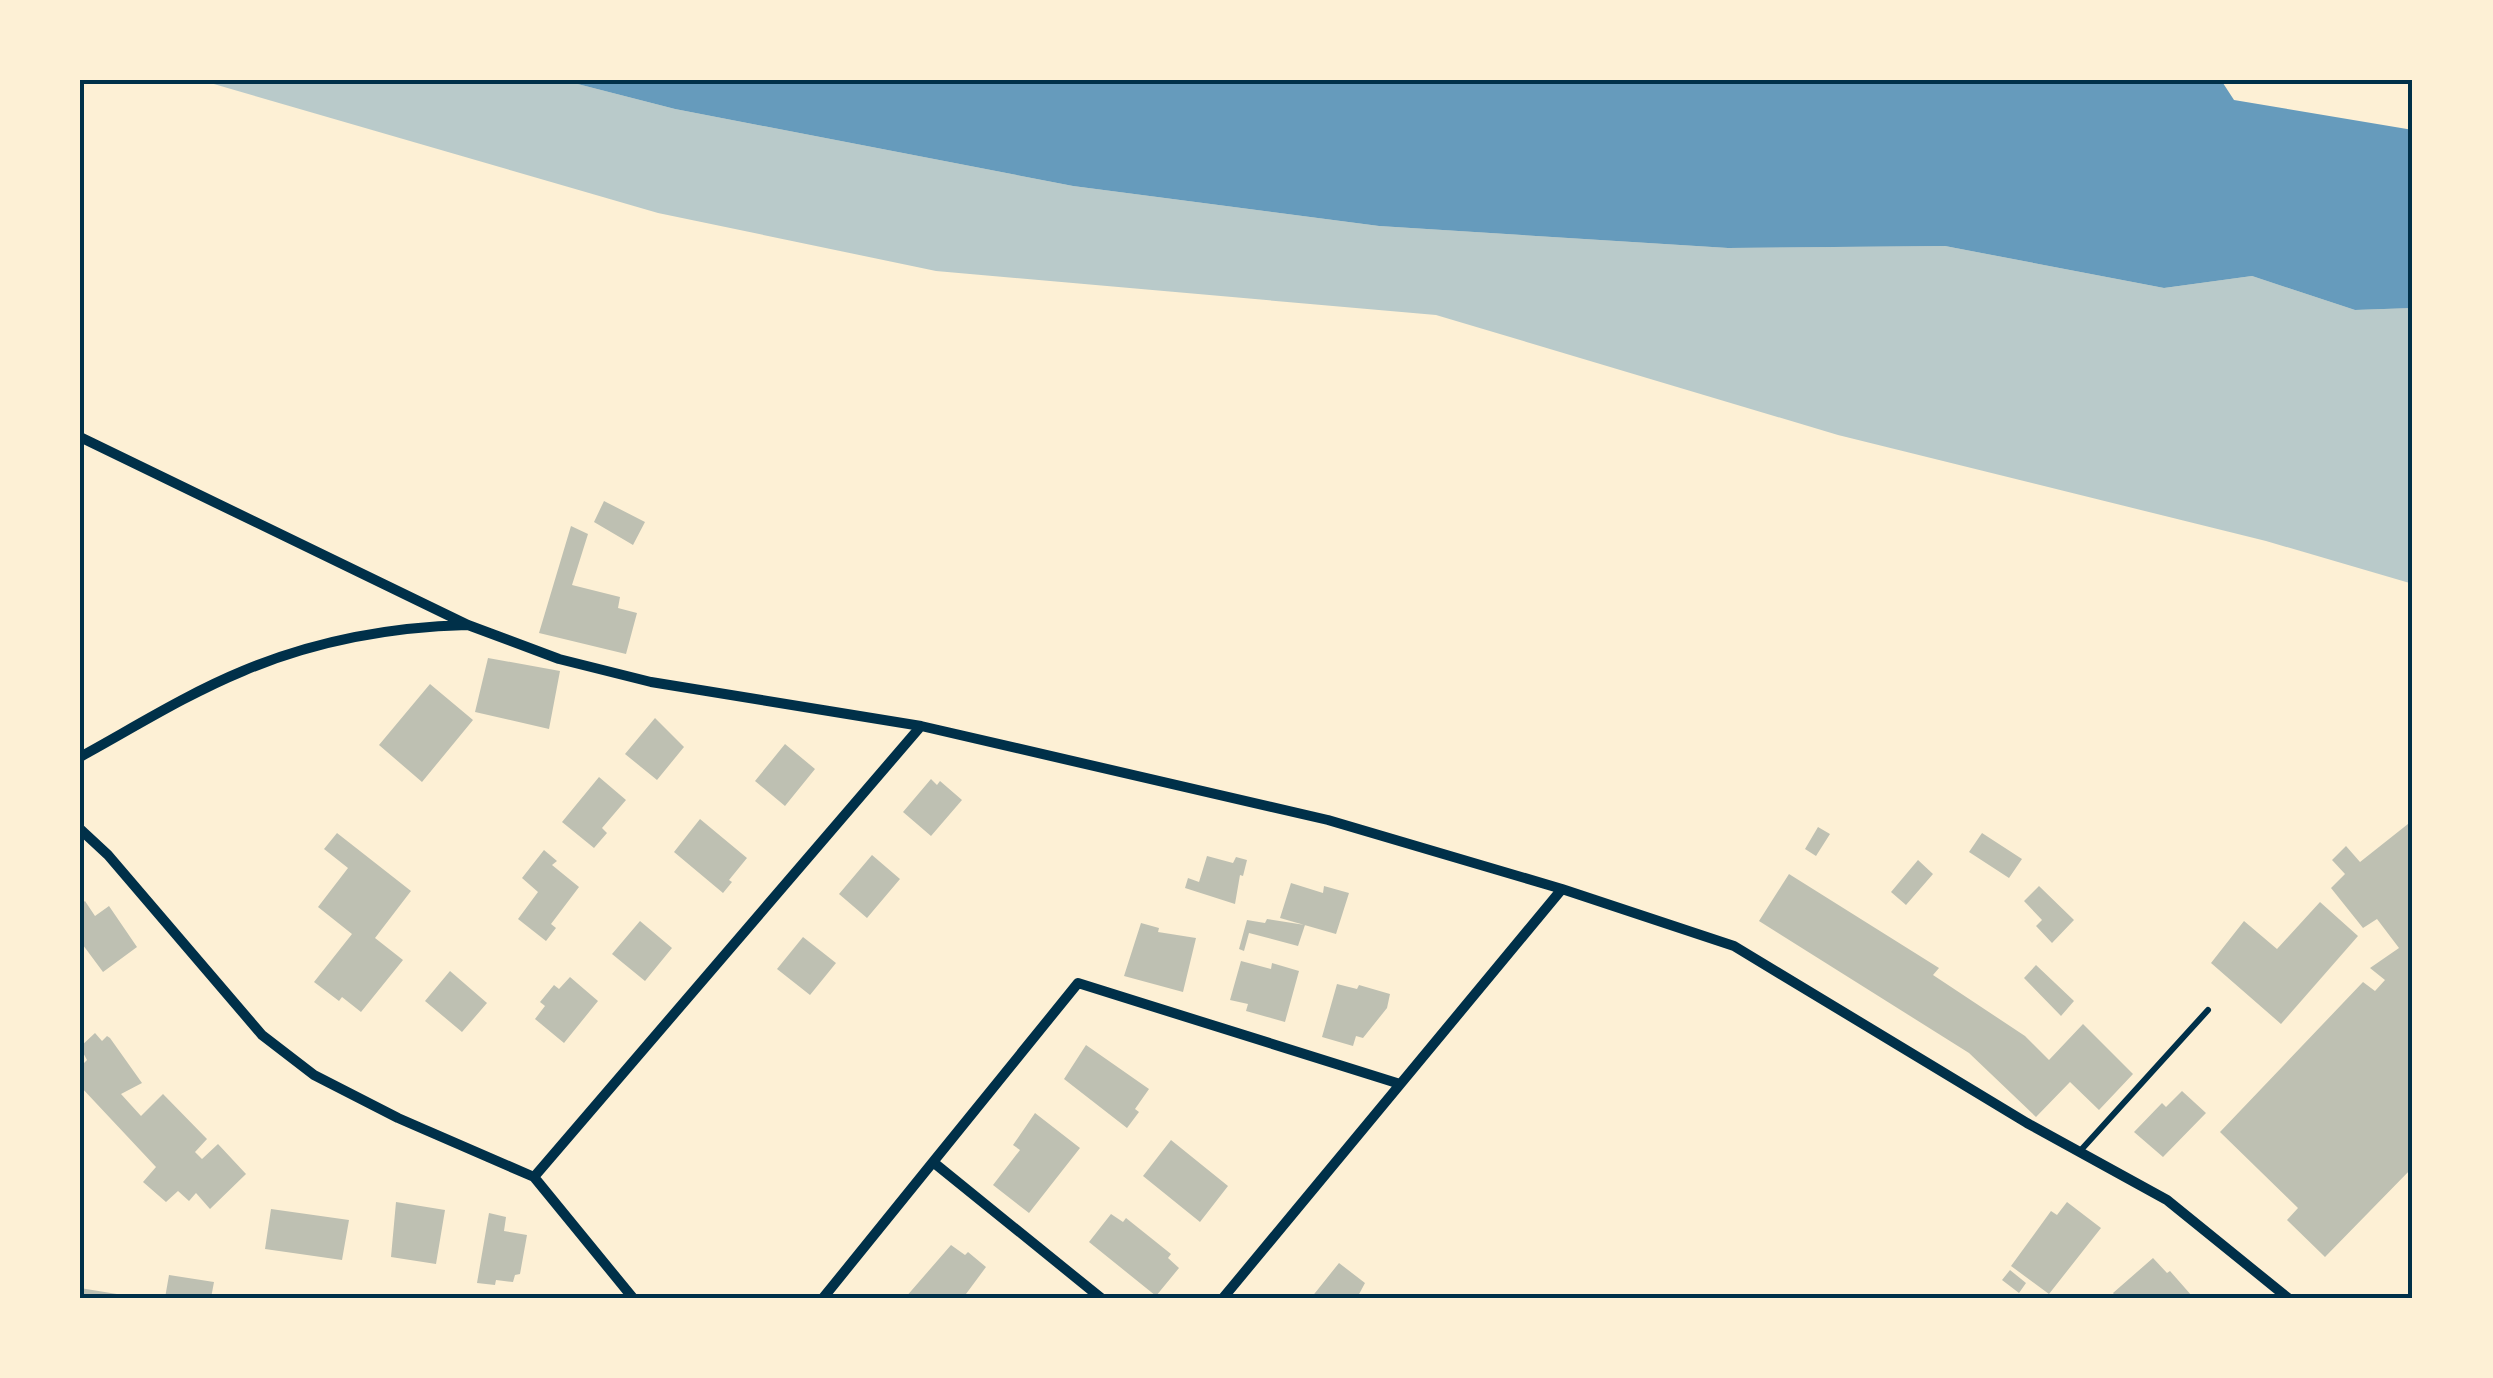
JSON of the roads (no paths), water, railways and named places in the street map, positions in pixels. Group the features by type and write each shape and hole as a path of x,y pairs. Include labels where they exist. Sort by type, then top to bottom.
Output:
{"street":[{"path":"80,437 468,624 559,660 650,682 920,726 1328,820 1562,889 1734,946 2027,1123 2167,1200 2288,1298"},
{"path":"80,757 242,671 340,639 421,626 468,624"},
{"path":"534,1177 920,726"},
{"path":"80,829 108,855 262,1035 314,1076 398,1118 534,1177 633,1298"},
{"path":"1223,1298 1562,889"},
{"path":"823,1298 1078,983 1400,1084"},
{"path":"932,1162 1101,1298"}],"lane":[{"path":"2081,1150 2208,1010"}],"water":[{"path":"562,80 2221,80 2234,100 2413,130 2413,308 2355,310 2252,276 2164,288 1945,246 1728,248 1379,226 1073,186 675,109"}]}
